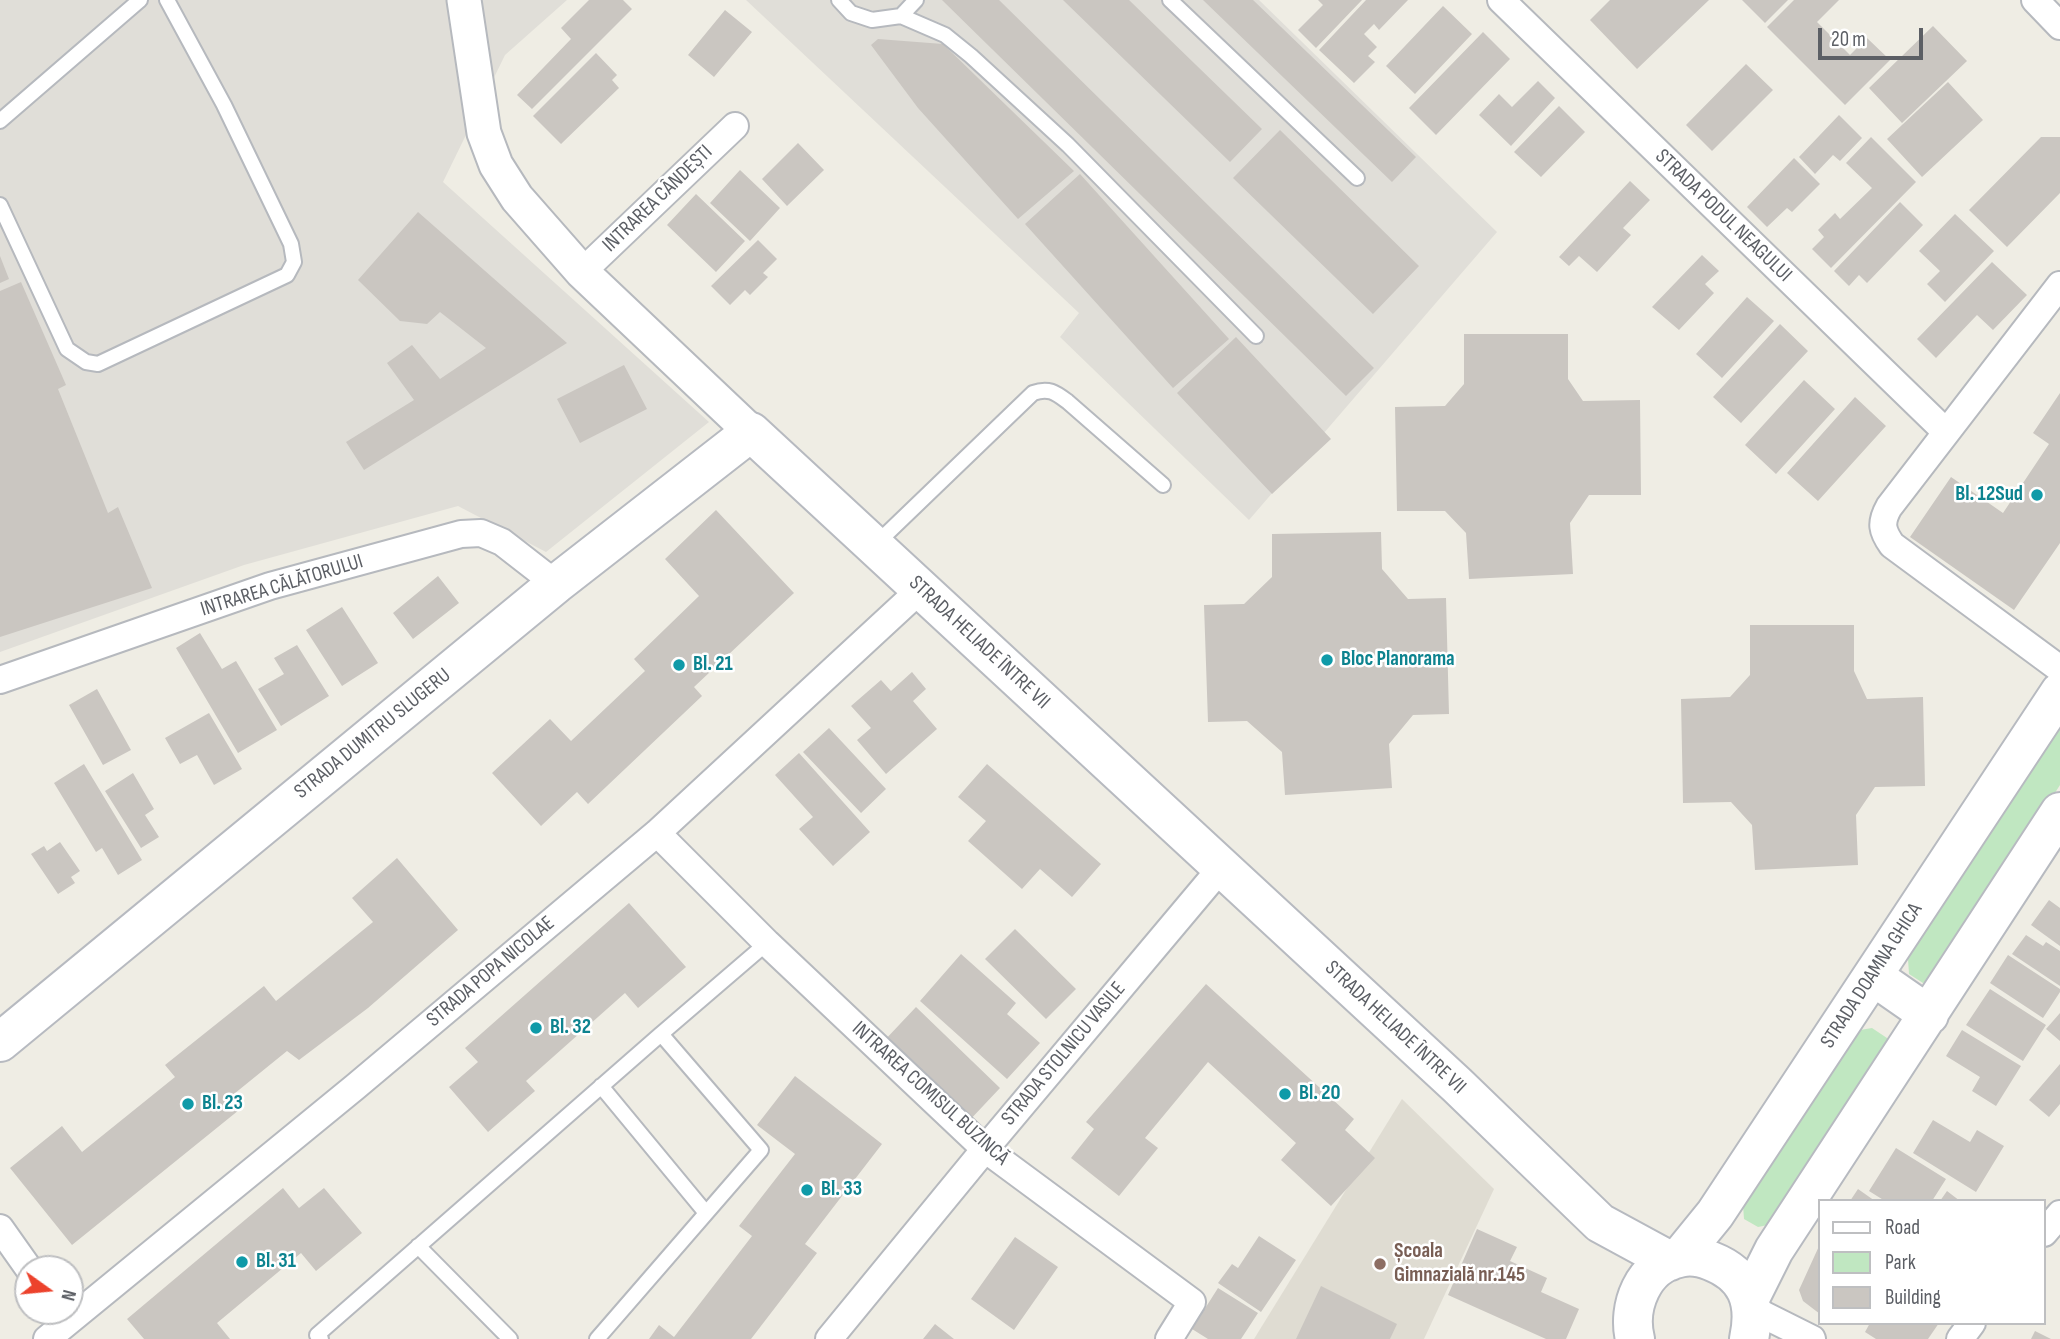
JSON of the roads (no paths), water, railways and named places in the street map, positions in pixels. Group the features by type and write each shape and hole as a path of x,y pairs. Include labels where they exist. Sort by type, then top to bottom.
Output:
{"main road":[{"name":"STRADA HELIADE ÎNTRE VII","path":"751,432 1474,1101 1600,1223 1675,1259"},
{"name":"STRADA DUMITRU SLUGERU","path":"0,1042 556,584 751,432"},
{"name":"STRADA DOAMNA GHICA","path":"1636,1298 1643,1284 1657,1269 1675,1259 1715,1214 2060,692"},
{"path":"1750,1316 1774,1250 2060,812"},
{"path":"1873,976 1928,1015"},
{"name":"STRADA HELIADE ÎNTRE VII","path":"1600,1223 1636,1298"},
{"path":"1675,1259 1701,1258 1723,1266 1740,1280 1750,1316"},
{"path":"1635,1339 1632,1311 1636,1298"}],"street":[{"name":"STRADA HELIADE ÎNTRE VII","path":"464,0 484,133 496,165 517,198 582,272 751,432"},
{"name":"STRADA PODUL NEAGULUI","path":"1501,0 1946,432"},
{"path":"2035,0 2060,26"},
{"name":"INTRAREA CÂNDEȘTI","path":"582,272 735,126"},
{"path":"2060,285 1889,507 1882,527 1892,545 2060,668"},
{"name":"INTRAREA CĂLĂTORULUI","path":"0,680 270,586 461,534 481,533 502,542 556,584"},
{"name":"STRADA POPA NICOLAE","path":"63,1328 657,833 921,589"},
{"name":"INTRAREA COMISUL BUZINCĂ","path":"657,833 768,943 985,1149 1192,1302 1169,1339"},
{"name":"STRADA STOLNICU VASILE","path":"829,1339 1221,868"},
{"path":"2046,1231 2060,1214"},
{"path":"0,1228 19,1255"},
{"path":"1750,1316 1812,1339"},
{"path":"1959,1339 1970,1325"}],"lane":[{"path":"0,121 140,0"},
{"path":"0,205 67,349 86,362 98,364 287,275 294,261 291,244 224,105 167,0"},
{"path":"839,0 851,13 872,20 901,16 945,35 1068,145 1256,336"},
{"path":"901,16 916,0"},
{"path":"1170,0 1357,178"},
{"path":"874,546 1033,393 1043,389 1053,391 1068,402 1163,485"},
{"path":"321,1339 317,1335 768,943"},
{"path":"597,1339 761,1150 661,1034"},
{"path":"601,1086 706,1213"},
{"path":"418,1246 510,1339"}],"place":[{"name":"Bl. 12Sud","path":"2037,495"},
{"name":"Bloc Planorama","path":"1327,660"},
{"name":"Bl. 21","path":"679,665"},
{"name":"Bl. 32","path":"536,1028"},
{"name":"Bl. 20","path":"1285,1094"},
{"name":"Bl. 23","path":"188,1104"},
{"name":"Bl. 33","path":"807,1190"},
{"name":"Bl. 31","path":"242,1262"},
{"name":"Școala Gimnazială nr.145","path":"1380,1264"}]}
